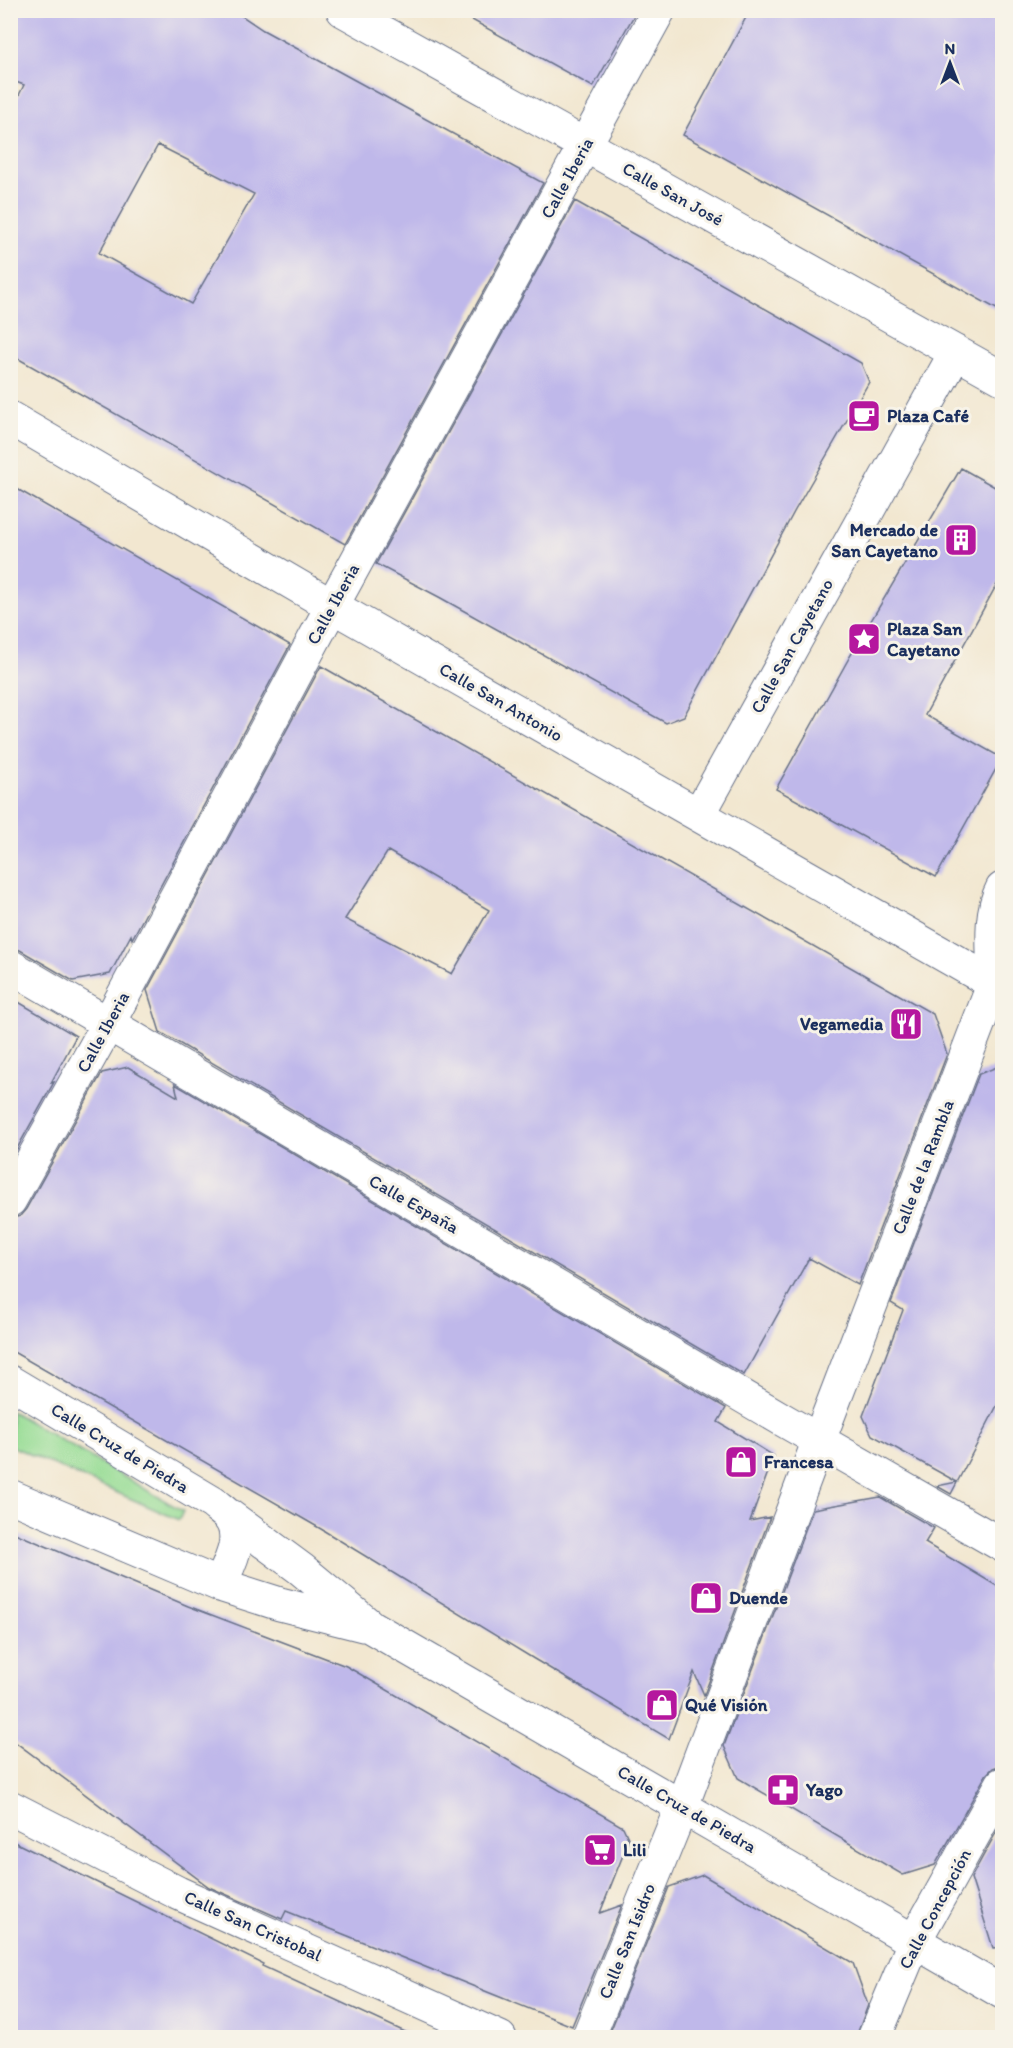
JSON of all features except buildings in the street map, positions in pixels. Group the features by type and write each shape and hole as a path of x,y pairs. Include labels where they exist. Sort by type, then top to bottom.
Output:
{"street":[{"name":"Calle San José","path":"343,10 1002,378"},
{"name":"Calle Iberia","path":"10,1200 659,10"},
{"name":"Calle San Cayetano","path":"699,814 956,352"},
{"name":"Calle San Antonio","path":"10,418 332,606 998,986"},
{"name":"Calle de la Rambla","path":"819,1440 998,986 994,912 1002,889"},
{"name":"Calle España","path":"10,966 1002,1545"},
{"name":"Calle Cruz de Piedra","path":"10,1382 213,1503 301,1569 371,1627 1002,1992"},
{"name":"Calle San Isidro","path":"588,2037 682,1806 819,1440"},
{"name":"Calle Cruz de Piedra","path":"10,1496 220,1585 280,1604 371,1627"},
{"path":"220,1585 229,1566 236,1541 236,1528 228,1515"},
{"name":"Calle Concepción","path":"874,2037 915,1940 1002,1784"},
{"name":"Calle San Cristobal","path":"10,1807 178,1893 500,2037"}],"green space":[{"path":"11,1411 183,1511 179,1520 11,1446"}],"place":[{"name":"Plaza Café","path":"864,416"},
{"name":"Mercado de San Cayetano","path":"961,540"},
{"name":"Plaza San Cayetano","path":"864,639"},
{"name":"Vegamedia","path":"906,1024"},
{"name":"Francesa","path":"741,1462"},
{"name":"Duende","path":"706,1598"},
{"name":"Qué Visión","path":"662,1705"},
{"name":"Yago","path":"783,1790"},
{"name":"Lili","path":"600,1850"}]}
